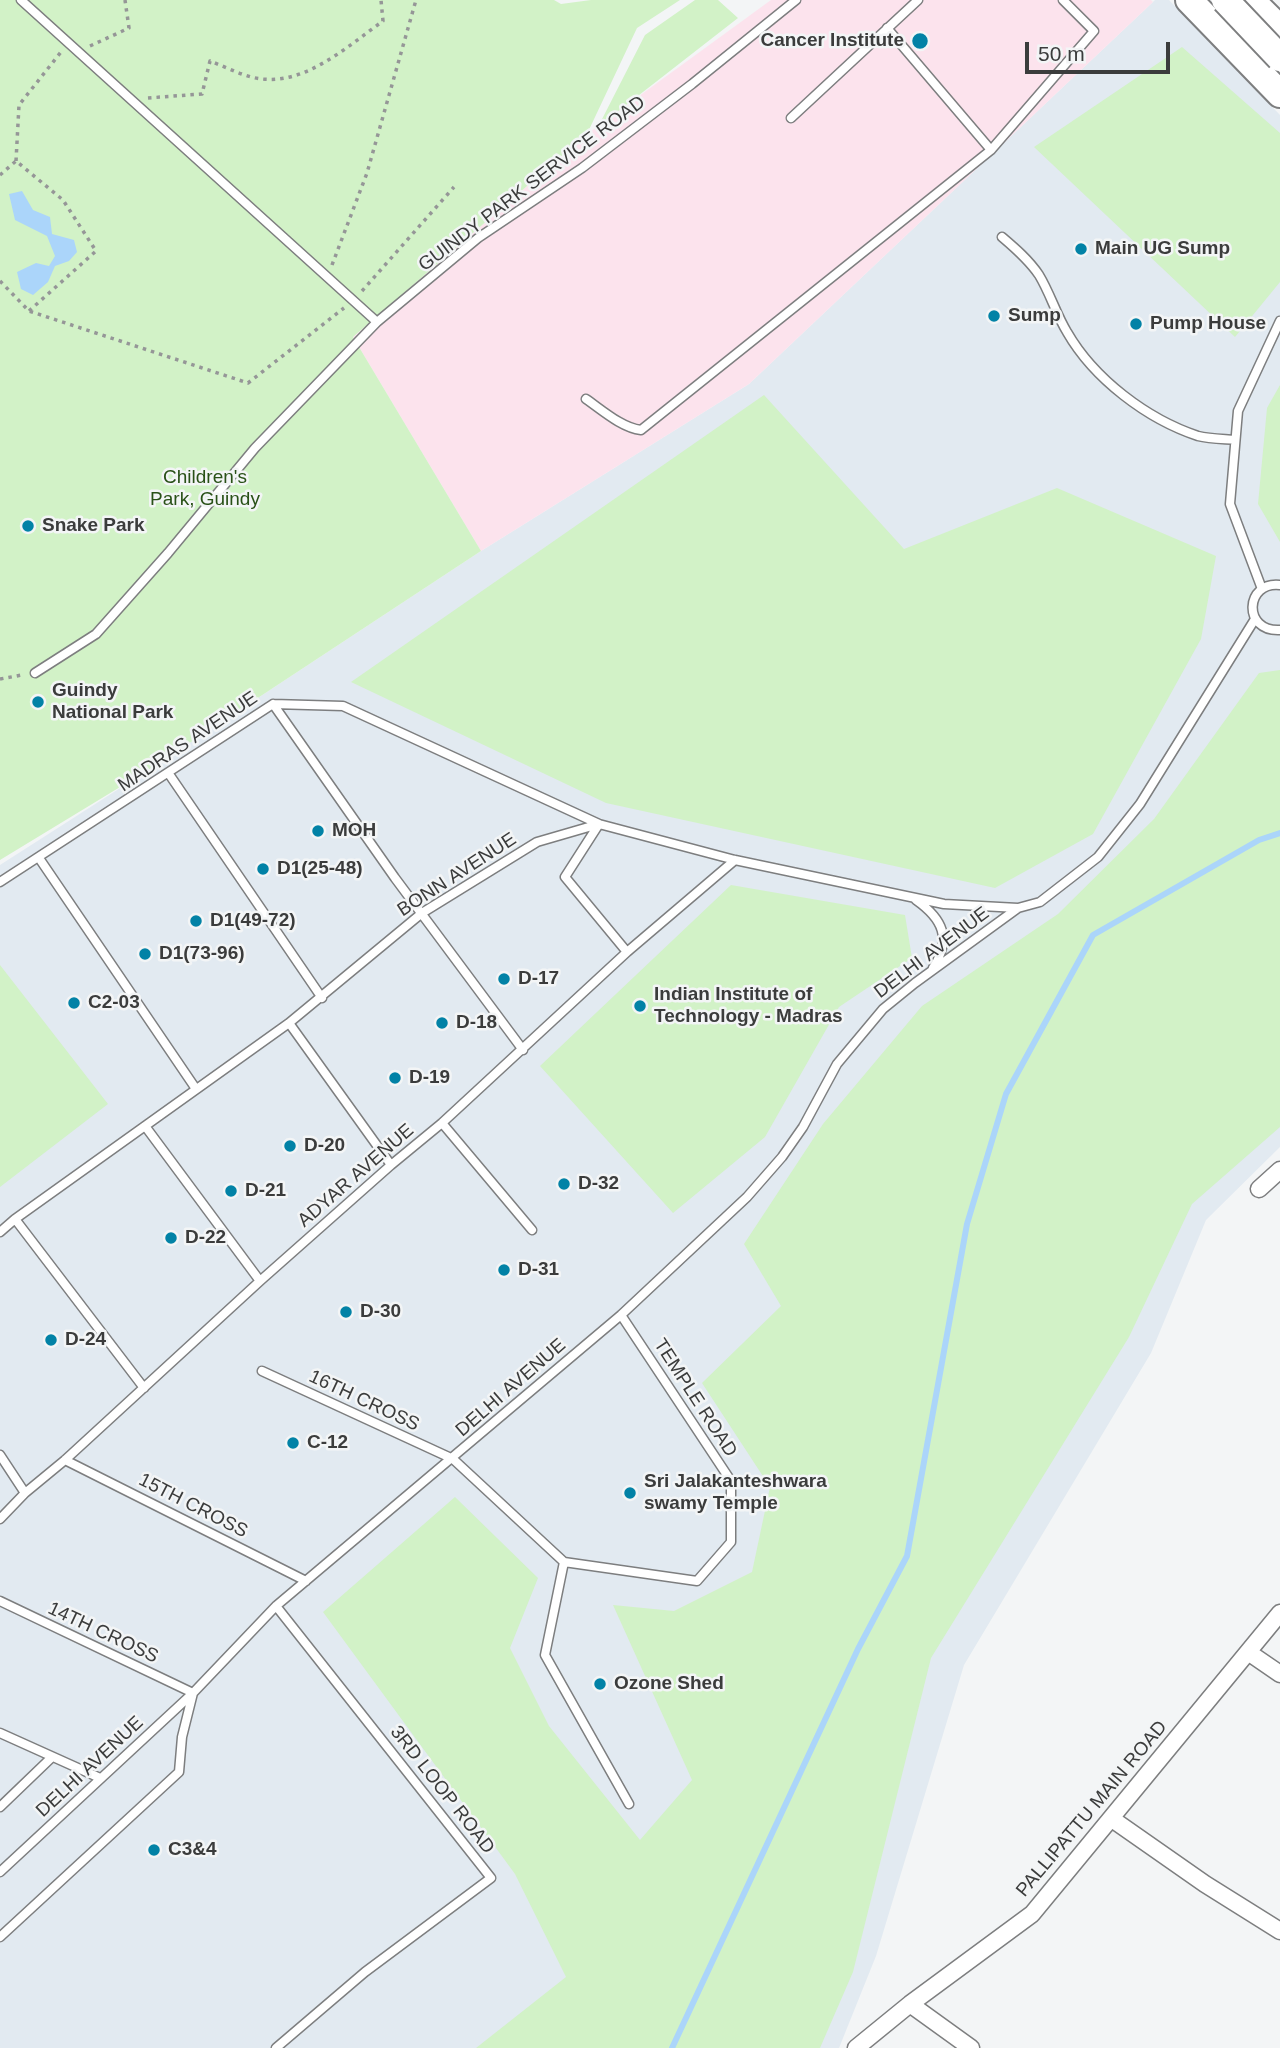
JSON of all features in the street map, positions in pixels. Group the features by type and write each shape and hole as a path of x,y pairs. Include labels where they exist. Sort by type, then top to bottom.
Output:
{"main road":[{"path":"1189,0 1280,94"},
{"path":"1224,0 1280,58"},
{"path":"1215,26 1238,0"},
{"path":"1251,0 1280,29"}],"street":[{"path":"1259,1189 1280,1170"},
{"name":"PALLIPATTU MAIN ROAD","path":"856,2048 910,2004 1032,1914 1280,1613"},
{"path":"1248,1652 1280,1674"},
{"path":"1112,1819 1205,1884 1280,1931"},
{"path":"910,2004 971,2048"}],"lane":[{"path":"20,0 377,322"},
{"name":"GUINDY PARK SERVICE ROAD","path":"35,673 96,634 255,448 377,322 478,238 582,168 796,0"},
{"path":"791,118 918,0"},
{"path":"586,399 626,425 641,430 990,150 1094,31 1063,0"},
{"path":"887,28 990,150"},
{"path":"1002,237 1038,274 1081,355 1131,401 1166,423 1201,437 1236,440"},
{"path":"1262,589 1230,504 1238,411 1280,321"},
{"path":"1280,585 1268,585 1262,589 1257,593 1252,606 1255,619 1266,629 1280,630"},
{"path":"627,952 565,877 599,824 735,860 944,904 1018,908 1040,902 1098,857 1140,804 1255,619"},
{"path":"273,704 422,914 523,1050"},
{"name":"MADRAS AVENUE","path":"0,883 273,704 343,706 599,824"},
{"path":"169,774 322,998"},
{"name":"BONN AVENUE","path":"0,1232 289,1023 422,914 537,842 599,824"},
{"path":"40,858 196,1088"},
{"name":"ADYAR AVENUE","path":"0,1519 25,1493 65,1460 260,1281 442,1123 627,952 735,860"},
{"path":"914,898 930,912 942,930 942,953 929,973"},
{"name":"DELHI AVENUE","path":"0,1872 194,1693 276,1606 621,1315 747,1197 782,1157 803,1127 837,1064 883,1009 1018,908"},
{"path":"289,1023 391,1165"},
{"path":"442,1123 532,1230"},
{"path":"145,1126 260,1281"},
{"path":"15,1219 144,1388"},
{"name":"TEMPLE ROAD","path":"564,1562 697,1581 731,1542 731,1481 621,1315"},
{"name":"16TH CROSS","path":"262,1371 453,1458"},
{"path":"0,1455 25,1493"},
{"path":"453,1458 564,1562 545,1655 629,1804"},
{"name":"15TH CROSS","path":"65,1460 306,1581"},
{"name":"14TH CROSS","path":"0,1601 194,1693"},
{"name":"3RD LOOP ROAD","path":"276,1606 491,1878 365,1972 276,2048"},
{"path":"0,1937 179,1772 182,1737 194,1693"},
{"path":"0,1733 100,1778"},
{"path":"0,1807 51,1758"}],"path":[{"path":"78,52 129,28 125,0"},
{"path":"132,101 155,96 202,94 210,61 253,78 287,78 318,68 383,21 381,0"},
{"path":"327,278 367,173 416,0"},
{"path":"0,175 16,160 19,105 68,43"},
{"path":"16,160 63,200 96,251 29,311"},
{"path":"0,281 29,311 248,383 352,301 454,187"},
{"path":"0,679 35,673"}],"shaded area":[{"path":"771,0 1153,2 749,384 481,551 353,337 587,134"},
{"name":"Indian Institute of Technology - Madras","path":"1155,0 1169,0 1280,115 1280,1147 1206,1220 1151,1353 964,1665 876,1956 839,2048 0,2048 0,865 481,551 749,384"}],"green space":[{"name":"Children's Park, Guindy","path":"0,0 554,0 561,4 591,0 680,0 637,28 587,134 353,337 481,551 153,767 0,860"},
{"path":"695,0 718,0 738,18 598,127 645,35"},
{"path":"1182,47 1280,133 1280,282 1235,337 1034,147"},
{"path":"1280,385 1280,542 1258,504 1267,408"},
{"path":"764,395 904,549 1057,488 1216,556 1201,639 1093,834 995,888 606,803 351,682"},
{"path":"1280,670 1280,1127 1192,1204 1129,1337 931,1658 853,1972 820,2048 476,2048 566,1977 515,1874 323,1612 455,1497 538,1578 510,1648 549,1726 640,1840 692,1780 613,1605 674,1611 752,1572 770,1487 702,1383 781,1306 744,1244 823,1124 922,1006 1058,914 1154,819 1259,673"},
{"path":"731,885 905,915 912,958 839,1007 765,1137 673,1213 540,1066"},
{"path":"0,965 108,1104 0,1187"}],"water":[{"path":"22,191 33,210 50,217 52,234 74,240 77,252 69,261 55,266 48,282 33,295 21,289 17,272 36,263 49,266 55,256 47,236 15,220 9,194"}],"waterway":[{"path":"672,2048 858,1649 907,1556 967,1224 1006,1094 1093,935 1259,840 1280,833"}],"place":[{"name":"Cancer Institute","path":"920,41"},
{"name":"Main UG Sump","path":"1081,249"},
{"name":"Sump","path":"994,316"},
{"name":"Pump House","path":"1136,324"},
{"name":"Snake Park","path":"28,526"},
{"name":"Guindy National Park","path":"38,702"},
{"name":"MOH","path":"318,831"},
{"name":"D1(25-48)","path":"263,869"},
{"name":"D1(49-72)","path":"196,921"},
{"name":"D1(73-96)","path":"145,954"},
{"name":"D-17","path":"504,979"},
{"name":"C2-03","path":"74,1003"},
{"name":"Indian Institute of Technology - Madras","path":"640,1006"},
{"name":"D-18","path":"442,1023"},
{"name":"D-19","path":"395,1078"},
{"name":"D-20","path":"290,1146"},
{"name":"D-32","path":"564,1184"},
{"name":"D-21","path":"231,1191"},
{"name":"D-22","path":"171,1238"},
{"name":"D-31","path":"504,1270"},
{"name":"D-30","path":"346,1312"},
{"name":"D-24","path":"51,1340"},
{"name":"C-12","path":"293,1443"},
{"name":"Sri Jalakanteshwara swamy Temple","path":"630,1493"},
{"name":"Ozone Shed","path":"600,1684"},
{"name":"C3&4","path":"154,1850"}]}
